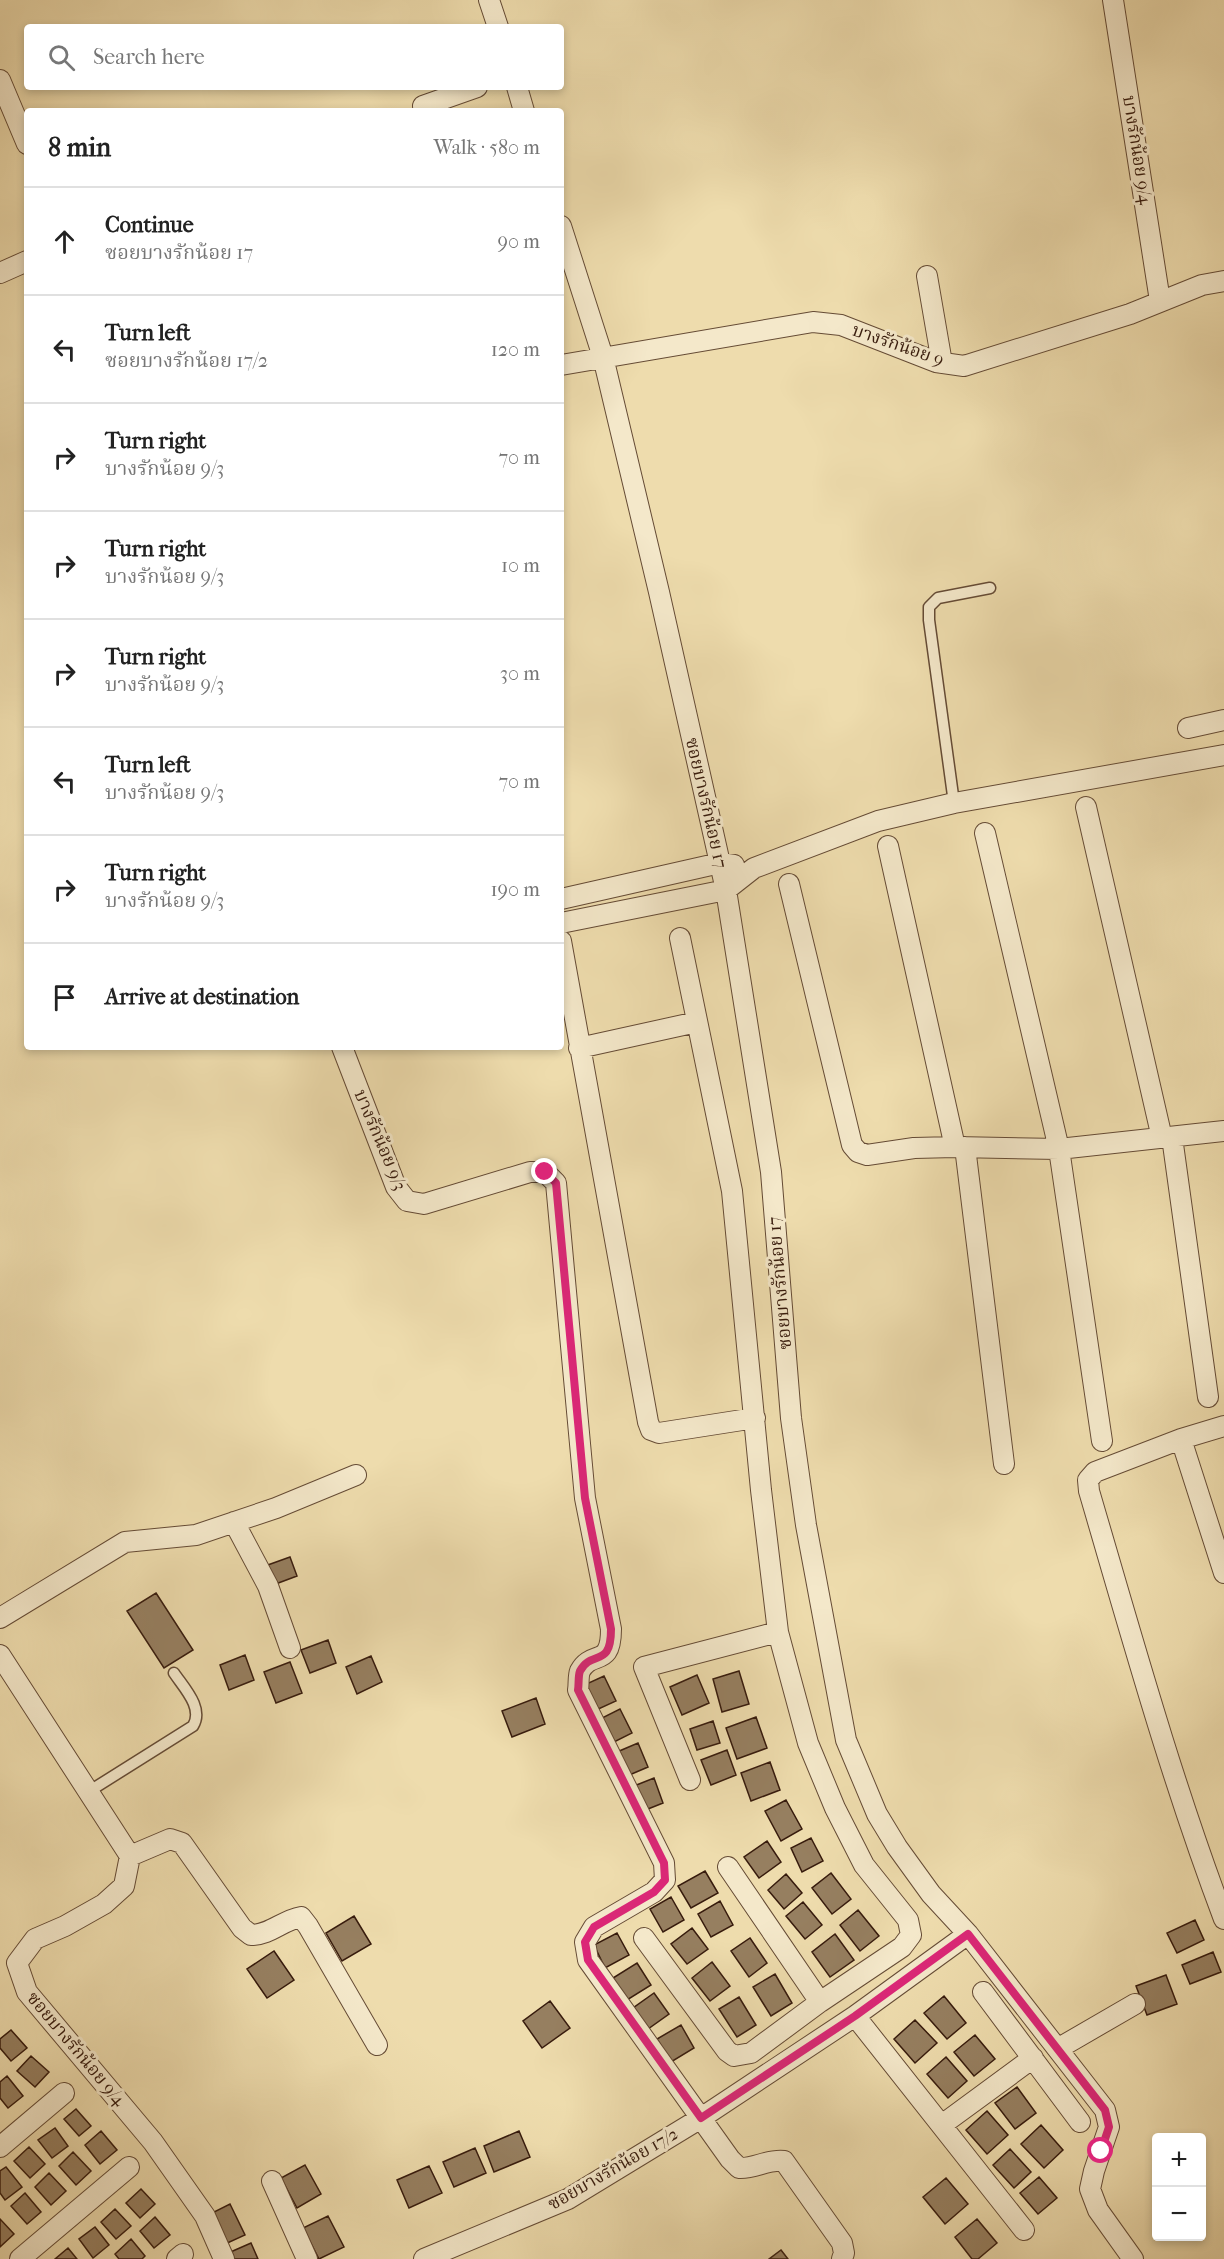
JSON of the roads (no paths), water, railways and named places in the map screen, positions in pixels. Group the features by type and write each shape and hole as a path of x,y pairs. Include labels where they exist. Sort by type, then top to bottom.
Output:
{"street":[{"path":"489,0 497,24"},
{"name":"บางรักน้อย 9/4","path":"1113,0 1160,301"},
{"path":"0,80 24,137"},
{"path":"423,106 468,90"},
{"path":"518,90 523,108"},
{"name":"ซอยบางรักน้อย 17","path":"564,235 603,357 726,890 771,1172 791,1418 806,1525 846,1740 877,1814 897,1847 931,1894 968,1934 1105,2110 1109,2127 1090,2189 1098,2210 1133,2259"},
{"path":"0,273 24,262"},
{"path":"927,276 942,363"},
{"name":"บางรักน้อย 9","path":"564,364 813,322 842,325 902,350 942,363 964,366 1130,314 1202,285 1224,281"},
{"path":"1188,728 1224,720"},
{"path":"564,922 726,890 754,868 878,821 954,803 1224,755"},
{"path":"1086,807 1167,1137 1208,1397"},
{"path":"985,833 1059,1149 1102,1441"},
{"path":"888,846 960,1147 1004,1464"},
{"path":"564,898 720,863 754,868"},
{"path":"789,884 855,1149 858,1152 867,1155 914,1148 960,1147 1059,1149 1224,1131"},
{"path":"644,1938 727,2050 734,2056 751,2053 820,2002 902,1947 911,1935 908,1920 864,1865 835,1808 808,1743 778,1632 732,1191 680,938"},
{"path":"564,958 651,1430 659,1433 754,1418"},
{"path":"579,1048 697,1022"},
{"name":"บางรักน้อย 9/3","path":"343,1050 396,1187 407,1201 423,1204 530,1172 545,1172 556,1183 585,1498 611,1629 611,1646 603,1657 590,1661 580,1672 578,1690 664,1863 665,1880 654,1892 594,1927 585,1942 588,1960 739,2168 749,2169 772,2160 784,2161 842,2243 844,2253 842,2259"},
{"path":"1224,1426 1181,1439 1095,1472 1089,1480 1089,1491 1134,1643 1216,1872 1224,1918"},
{"path":"1181,1439 1224,1573"},
{"path":"0,1618 125,1542 196,1535 276,1508 356,1475"},
{"path":"234,1522 268,1586 290,1648"},
{"path":"690,1780 644,1667 778,1632"},
{"path":"0,1655 130,1856 170,1839 182,1843 242,1928 251,1935 261,1935 292,1919 301,1917 378,2045"},
{"name":"ซอยบางรักน้อย 9/4","path":"130,1856 124,1886 104,1904 65,1926 35,1939 17,1963 27,1992 153,2142 205,2216 224,2259"},
{"path":"728,1867 820,2002"},
{"name":"ซอยบางรักน้อย 17/2","path":"424,2259 568,2199 701,2118 855,2016 968,1934"},
{"path":"982,1992 1080,2122"},
{"path":"1059,2048 1135,2004"},
{"path":"855,2016 943,2124 1024,2230"},
{"path":"943,2124 1033,2058"},
{"path":"0,2147 64,2093"},
{"path":"20,2259 129,2167"},
{"path":"272,2181 307,2259"}],"lane":[{"path":"954,803 929,607 938,598 990,588"},
{"path":"88,1792 193,1726 197,1720 198,1711 174,1672"}]}
